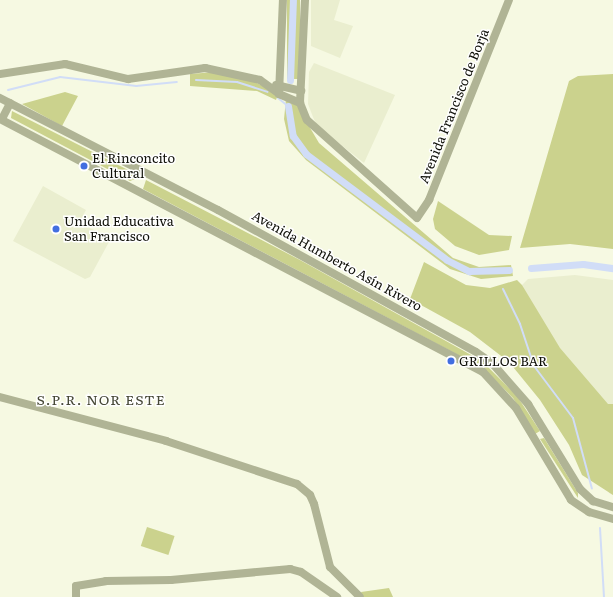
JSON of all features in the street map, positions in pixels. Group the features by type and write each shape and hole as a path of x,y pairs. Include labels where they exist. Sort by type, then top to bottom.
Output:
{"street":[{"path":"279,94 281,85 283,0"},
{"path":"272,85 279,94 300,103 305,0"},
{"name":"Avenida Francisco de Borja","path":"300,103 315,130 417,218 429,200 509,0"},
{"path":"0,74 65,64 128,79 158,78 205,68 239,73 272,85 281,85 301,91"},
{"name":"Avenida Humberto Asín Rivero","path":"0,98 218,210 476,352 512,384 580,489 593,501 611,506"},
{"path":"10,103 1,119 483,372 516,408 571,500 580,508 611,518"},
{"path":"0,397 252,468 303,487 314,504 330,567 360,597"},
{"path":"535,440 544,433"},
{"path":"76,597 76,586 290,569 301,572 337,597"}],"shaded area":[{"path":"311,0 340,0 334,20 353,26 340,58 311,46"},
{"path":"314,63 395,95 364,163 317,126 308,104 309,72"},
{"name":"Unidad Educativa San Francisco","path":"43,186 86,210 79,223 107,236 109,242 90,277 85,279 13,241"},
{"path":"575,275 613,280 613,495 609,493 522,285 528,279"}],"green space":[{"path":"287,0 300,0 300,79 287,79"},
{"path":"215,72 247,78 278,94 276,100 257,91 190,86 190,74"},
{"path":"613,74 613,249 570,244 520,248 569,81 578,76"},
{"path":"65,92 78,96 62,126 22,104"},
{"path":"286,99 296,104 319,143 453,258 479,267 511,265 513,276 481,279 450,269 306,160 289,141 284,119"},
{"path":"12,111 134,173 135,179 130,181 11,118"},
{"path":"146,180 300,260 482,361 517,396 540,431 535,434 513,398 483,368 143,189"},
{"path":"438,201 489,235 512,236 509,250 479,255 455,246 435,229 433,219"},
{"path":"424,262 466,285 490,288 517,280 522,285 560,348 608,404 613,404 613,495 582,475 569,445 540,400 509,362 470,332 410,299"},
{"path":"544,438 578,493 578,498 540,439"},
{"path":"147,527 175,536 168,555 141,546"},
{"path":"389,588 393,597 363,597 361,592"}],"waterway":[{"path":"290,80 293,0"},
{"path":"8,90 60,77 136,86 177,82"},
{"path":"196,80 237,82 267,92"},
{"path":"278,98 288,106"},
{"path":"288,106 293,136 306,154 447,260 469,271 509,270"},
{"path":"531,268 583,264 613,268"},
{"path":"503,289 520,324 534,366 573,418 592,489"},
{"path":"600,528 604,597"}],"place":[{"name":"El Rinconcito Cultural","path":"84,166"},
{"name":"Unidad Educativa San Francisco","path":"56,229"},
{"name":"GRILLOS BAR","path":"451,361"}],"district":[{"name":"S.P.R. NOR ESTE","path":"101,399"}]}
